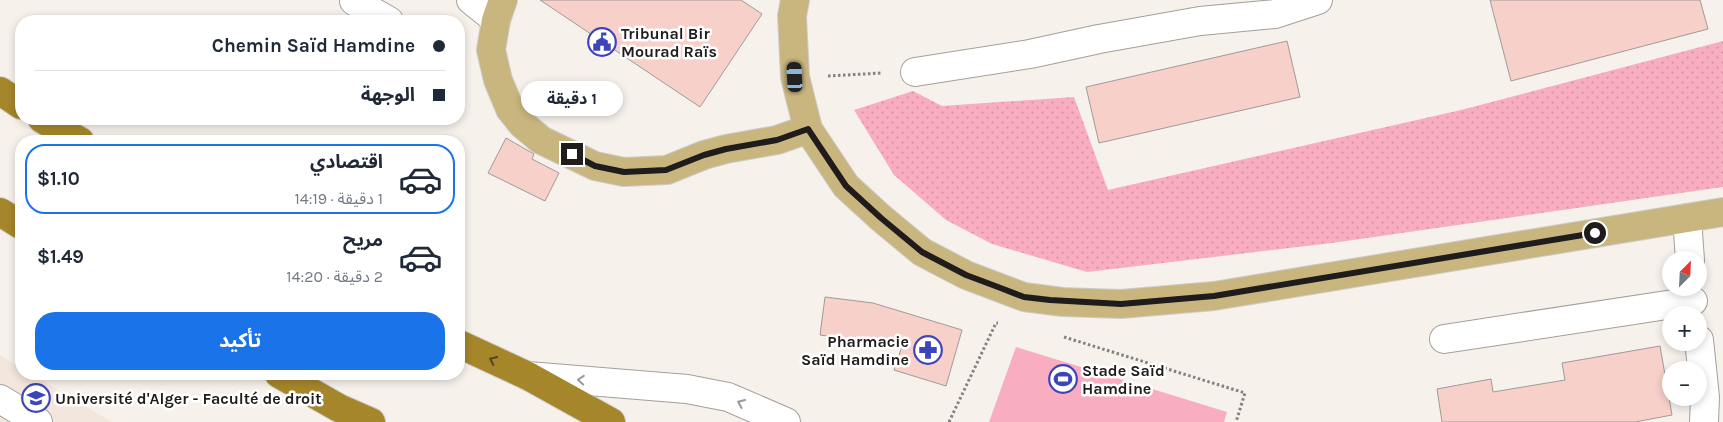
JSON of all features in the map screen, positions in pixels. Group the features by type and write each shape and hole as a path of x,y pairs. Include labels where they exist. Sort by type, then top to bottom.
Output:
{"highway":[{"path":"0,91 15,101"},
{"path":"52,125 70,135"},
{"path":"0,212 15,221"},
{"path":"465,347 528,376 611,422"},
{"path":"288,380 341,415 371,422"}],"main road":[{"path":"795,0 792,16 795,77 808,129 846,186 922,252 966,275 1024,297 1064,302 1121,304 1214,296 1723,212"},
{"path":"499,10 491,50 498,80 510,109 522,124 541,140 595,166 624,172 666,170 704,155 777,140 808,129"}],"street":[{"path":"355,0 378,15"},
{"path":"471,0 499,10"},
{"path":"914,72 1030,54 1099,39 1200,21 1275,14 1318,0"},
{"path":"1687,218 1689,251"},
{"path":"1444,339 1694,301"},
{"path":"1700,351 1706,397 1704,422"},
{"path":"528,376 687,389 728,397 786,422"},
{"path":"0,398 38,422"}],"path":[{"path":"795,77 914,72"},
{"path":"949,422 996,323 1004,324"},
{"path":"1057,334 1245,393 1236,422"}],"shaded area":[{"path":"1723,41 1723,187 1332,243 1087,272 992,244 946,220 894,175 854,110 913,91 942,106 1074,97 1108,190 1461,110"},
{"name":"Stade Saïd Hamdine","path":"1016,347 1227,412 1224,422 989,422"},
{"name":"Université d'Alger - Faculté de droit","path":"0,355 15,364 15,380 41,380 112,422 0,422"}],"building":[{"path":"540,0 741,0 762,14 700,107"},
{"path":"1490,0 1700,0 1708,29 1511,81"},
{"path":"1287,41 1300,97 1099,143 1086,87"},
{"path":"506,138 534,154 532,159 559,173 545,201 488,173"},
{"path":"825,297 873,303 962,330 946,386 894,370 902,346 820,335"},
{"path":"1660,346 1663,361 1662,406 1670,406 1672,415 1635,422 1442,422 1437,389 1491,379 1493,392 1565,380 1562,363"}],"place":[{"name":"Tribunal Bir Mourad Raïs","path":"602,42"},
{"name":"Pharmacie Saïd Hamdine","path":"928,350"},
{"name":"Stade Saïd Hamdine","path":"1063,379"},
{"name":"Université d'Alger - Faculté de droit","path":"36,398"}],"route":[{"path":"572,154 595,166 624,172 666,170 704,155 777,140 808,129 846,186 922,252 966,275 1024,297 1064,302 1121,304 1214,296 1595,233"}]}
